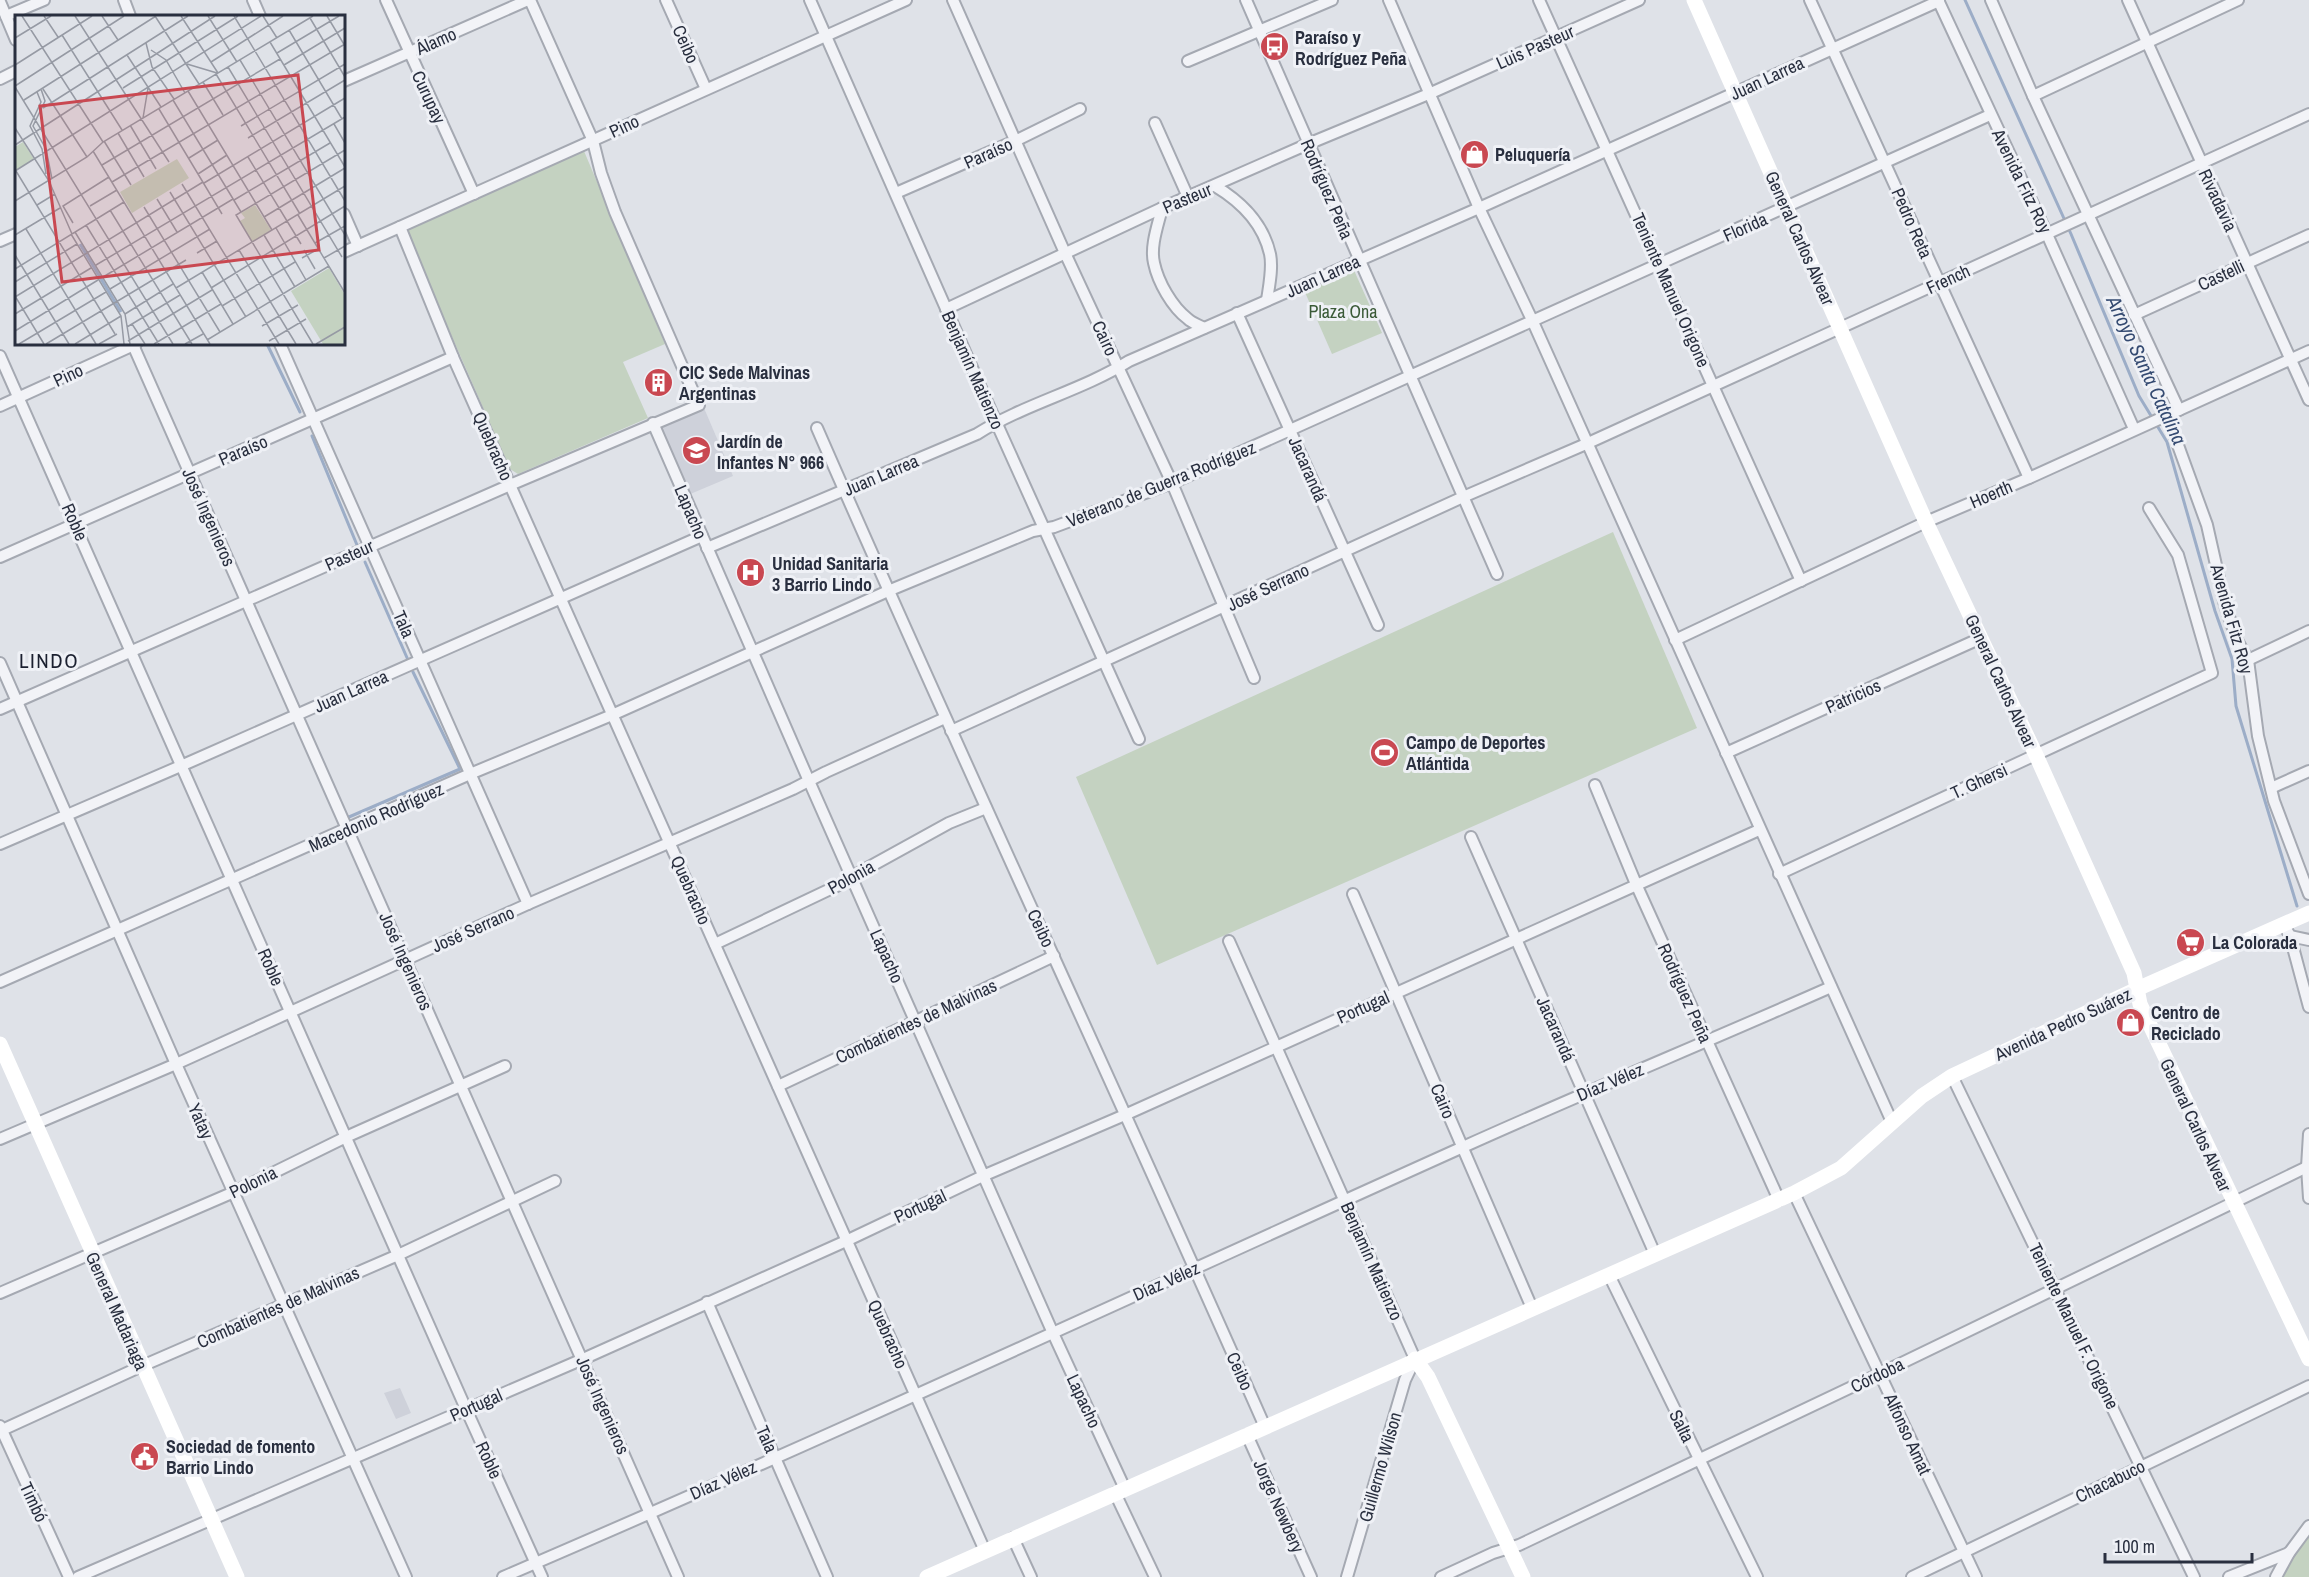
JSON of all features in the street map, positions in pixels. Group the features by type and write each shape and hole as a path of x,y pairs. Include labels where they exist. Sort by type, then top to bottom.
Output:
{"street":[{"path":"6,16 44,0"},
{"path":"124,0 130,15"},
{"path":"253,0 260,15"},
{"name":"Curupay","path":"386,0 474,194"},
{"path":"529,0 592,141"},
{"name":"Álamo","path":"345,81 529,0"},
{"name":"Ceibo","path":"666,0 706,88"},
{"name":"Benjamín Matienzo","path":"810,0 996,423 1139,739"},
{"name":"Pino","path":"345,252 906,0"},
{"name":"Cairo","path":"953,0 1065,253 1172,483 1254,678"},
{"name":"Rodríguez Peña","path":"1246,0 1497,574"},
{"path":"1188,61 1332,0"},
{"path":"1389,0 1479,208 1533,322 1892,1122"},
{"name":"Teniente Manuel Origone","path":"1539,0 1801,581"},
{"name":"Luis Pasteur","path":"1431,93 1640,0"},
{"name":"General Carlos Alvear","path":"1694,0 1926,522 2036,755 2134,973 2140,1004 2309,1359"},
{"name":"Pedro Reta","path":"1810,0 2029,478"},
{"path":"1991,0 2033,96 2179,410"},
{"name":"Rivadavia","path":"2128,0 2309,400"},
{"path":"2033,96 2238,0"},
{"name":"Juan Larrea","path":"707,548 977,434 996,423 1109,375 1119,368 1237,313 1479,208 1938,1"},
{"name":"Avenida Fitz Roy","path":"1938,1 1967,58 1990,115 2046,232 2134,429"},
{"path":"0,2 15,38"},
{"path":"0,79 15,72"},
{"name":"Pasteur","path":"946,309 1162,208 1431,93"},
{"name":"Paraíso","path":"896,194 1080,109"},
{"name":"French","path":"1586,444 2046,232 2309,114"},
{"name":"Florida","path":"1533,322 1990,115"},
{"path":"1155,123 1188,198"},
{"name":"Pasteur","path":"0,709 510,485 699,405 615,212 592,141"},
{"path":"1215,186 1245,208 1264,237 1270,255 1268,300"},
{"path":"1162,208 1156,234 1154,263 1168,295 1178,309 1188,320 1204,328"},
{"path":"345,216 358,246"},
{"name":"Quebracho","path":"400,227 453,357 986,1551"},
{"path":"0,242 15,234"},
{"name":"Castelli","path":"2134,315 2309,235"},
{"name":"Jacarandá","path":"1237,313 1378,625"},
{"name":"Veterano de Guerra Rodríguez","path":"753,653 888,591 1033,531 1054,527 1172,483 1533,322"},
{"name":"Pino","path":"0,405 133,345"},
{"name":"José Ingenieros","path":"135,345 346,831 463,1086 678,1577"},
{"name":"Tala","path":"280,345 528,904"},
{"name":"Hoerth","path":"1675,640 1926,522 2029,478 2309,351"},
{"name":"Roble","path":"0,356 183,765 465,1409 542,1577"},
{"name":"Paraíso","path":"0,557 453,357"},
{"name":"Avenida Fitz Roy","path":"2164,416 2207,525 2225,604 2237,640 2248,660 2258,736 2271,788 2309,894"},
{"name":"Lapacho","path":"653,423 1053,1331 1155,1577"},
{"name":"Ceibo","path":"818,428 888,591 1126,1114 1265,1427"},
{"name":"José Serrano","path":"951,731 1104,660 1224,608 1463,496 1586,444"},
{"name":"T. Ghersi","path":"1779,874 2212,673 2178,555 2149,508"},
{"name":"Juan Larrea","path":"0,844 702,536"},
{"path":"2248,660 2309,631"},
{"name":"Patricios","path":"1726,753 1981,638"},
{"name":"Macedonio Rodríguez","path":"0,982 346,831 470,774 612,716 753,653"},
{"name":"Yatay","path":"0,663 283,1306 406,1577"},
{"name":"José Serrano","path":"0,1139 176,1064 945,718"},
{"path":"2271,788 2309,771"},
{"name":"Rodríguez Peña","path":"1595,785 1636,884 1779,1200"},
{"name":"Polonia","path":"715,944 852,878 949,823 986,808"},
{"name":"Portugal","path":"78,1577 583,1359 846,1241 985,1175 1759,830"},
{"name":"Jacarandá","path":"1471,837 1655,1254"},
{"name":"Cairo","path":"1353,894 1532,1308"},
{"name":"Avenida Pedro Suárez","path":"927,1577 1794,1193 1841,1168 1922,1096 1952,1076 2137,989 2287,930 2309,912"},
{"path":"2287,930 2309,940"},
{"path":"2287,930 2309,1007"},
{"name":"Benjamín Matienzo","path":"1229,941 1415,1359 1428,1377 1523,1577"},
{"name":"Combatientes de Malvinas","path":"778,1086 1054,956"},
{"name":"Díaz Vélez","path":"503,1577 915,1395 1584,1093 1831,987"},
{"name":"General Madariaga","path":"0,1044 237,1577"},
{"name":"Polonia","path":"0,1293 234,1192 346,1137 505,1066"},
{"name":"Teniente Manuel F. Origone","path":"1952,1076 2194,1577"},
{"path":"2309,1134 2309,1197"},
{"name":"Córdoba","path":"1441,1577 1493,1553 1510,1549 1699,1461 2308,1166"},
{"name":"Combatientes de Malvinas","path":"1,1429 398,1255 555,1181"},
{"name":"Alfonso Amat","path":"1794,1193 1976,1577"},
{"name":"Salta","path":"1609,1275 1757,1577"},
{"name":"Tala","path":"707,1302 827,1577"},
{"name":"Guillermo Wilson","path":"1347,1577 1405,1380 1415,1359"},
{"name":"Chacabuco","path":"1912,1577 2309,1386"},
{"name":"Timbó","path":"1,1429 69,1577"},
{"name":"Jorge Newbery","path":"1247,1435 1311,1577"},
{"path":"2276,1577 2309,1526"},
{"path":"1012,1539 1031,1577"},
{"path":"2229,1577 2289,1554"}],"shaded area":[{"name":"Jardín de Infantes N° 966","path":"704,408 733,476 688,495 659,426"},
{"path":"400,1388 411,1413 396,1419 384,1393"}],"green space":[{"path":"584,151 665,344 623,362 648,418 518,474 510,469 406,232 411,226"},
{"name":"Plaza Ona","path":"1353,268 1382,333 1332,354 1304,290"},
{"name":"Campo de Deportes Atlántida","path":"1613,532 1697,728 1157,965 1076,777"},
{"path":"2309,1526 2309,1577 2276,1577"}],"waterway":[{"name":"Arroyo Santa Catalina","path":"1965,0 2071,234 2139,396 2167,442 2215,611 2232,659 2236,706 2297,906"},
{"path":"267,345 300,412"},
{"path":"312,436 357,545"},
{"path":"365,562 408,660"},
{"path":"349,817 460,769 413,672"}],"place":[{"name":"Paraíso y Rodríguez Peña","path":"1274,47"},
{"name":"Peluquería","path":"1474,154"},
{"name":"CIC Sede Malvinas Argentinas","path":"658,382"},
{"name":"Jardín de Infantes N° 966","path":"696,451"},
{"name":"Unidad Sanitaria 3 Barrio Lindo","path":"751,573"},
{"name":"Campo de Deportes Atlántida","path":"1385,752"},
{"name":"La Colorada","path":"2191,942"},
{"name":"Centro de Reciclado","path":"2130,1022"},
{"name":"Sociedad de fomento Barrio Lindo","path":"145,1456"}],"district":[{"name":"LINDO","path":"49,660"}]}
